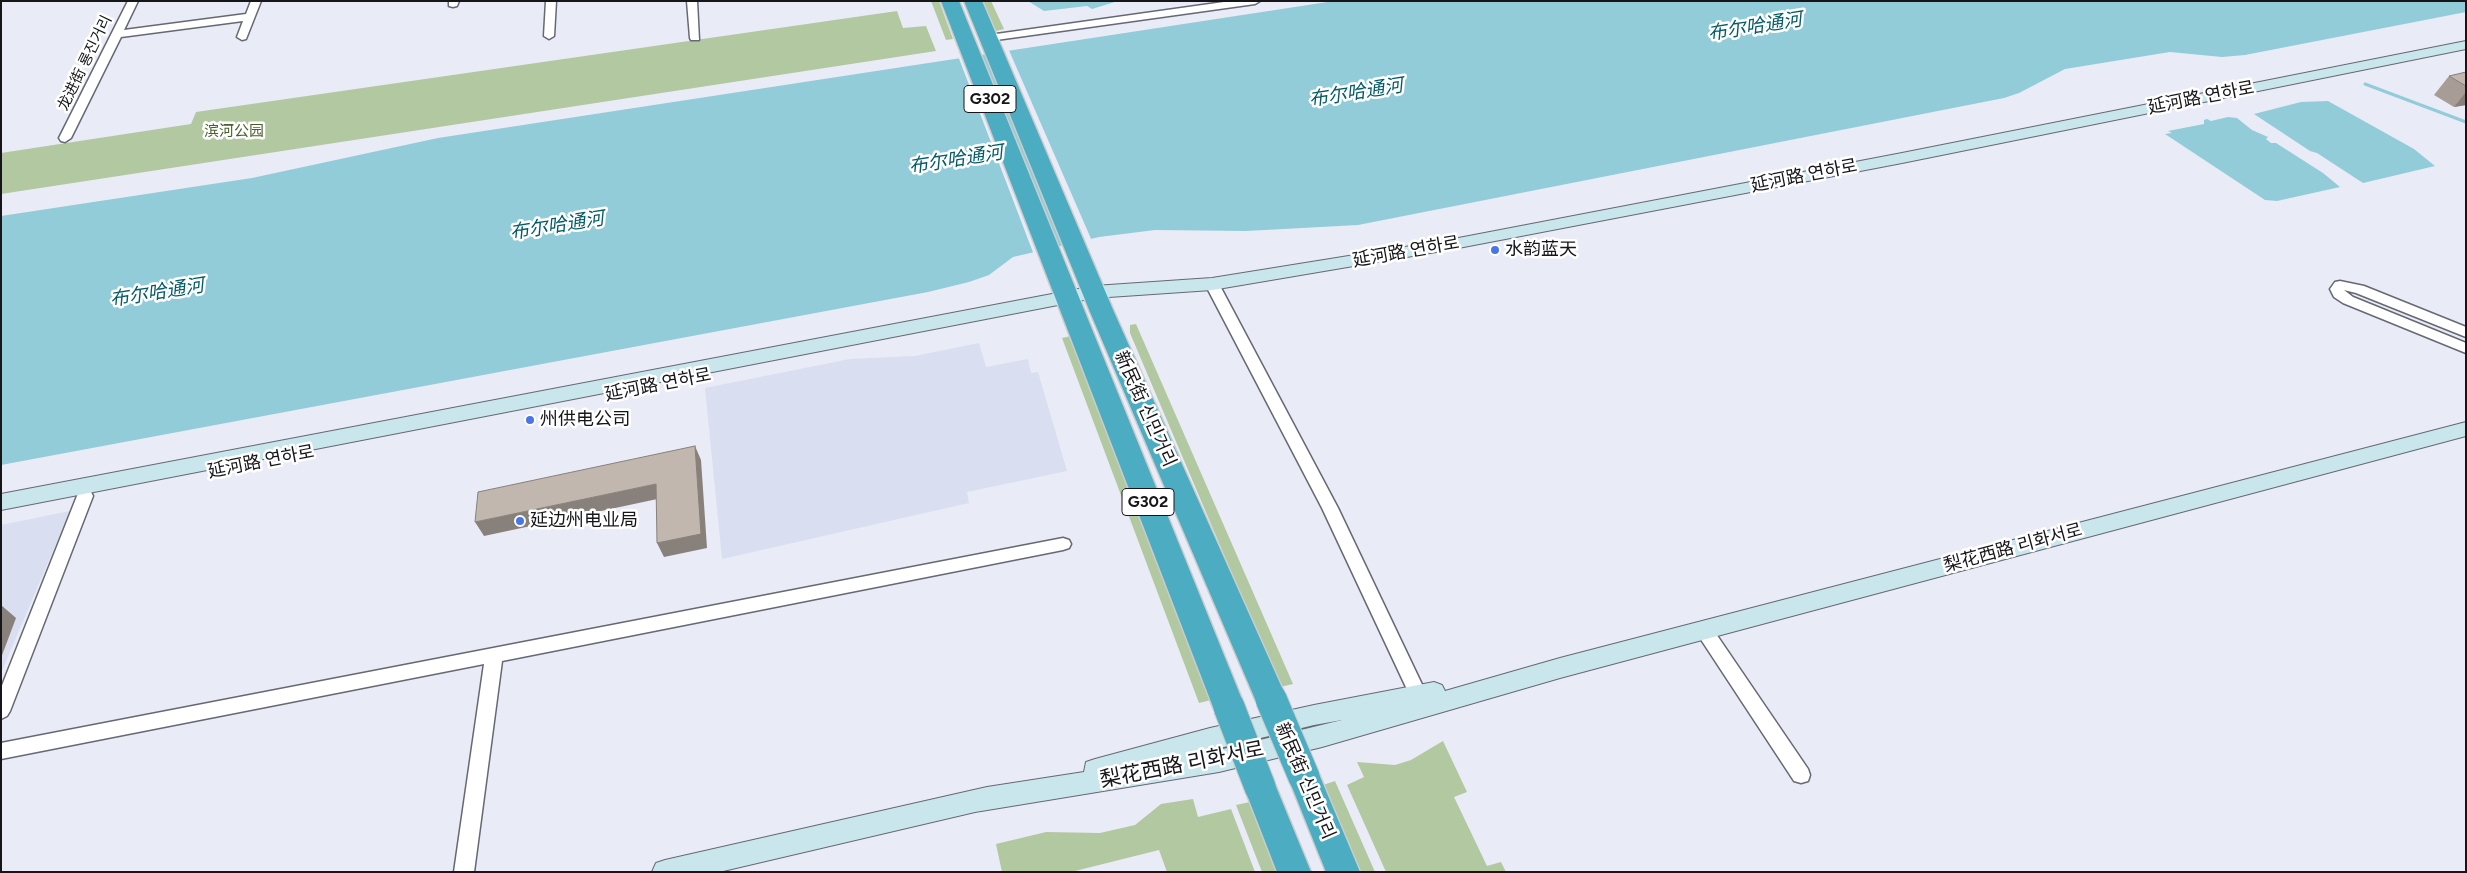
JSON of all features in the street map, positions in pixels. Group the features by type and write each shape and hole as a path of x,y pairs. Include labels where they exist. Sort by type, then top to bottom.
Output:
{"highway":[{"name":"新民街 신민거리","path":"950,1 1294,872"},
{"name":"新民街 신민거리","path":"973,1 1081,262 1271,699 1343,872"},
{"path":"968,45 990,40"}],"main road":[{"name":"延河路 연하로","path":"1,502 1096,296 1138,289 1212,284 1467,241 1902,158 2466,45"},
{"name":"延河路 연하로","path":"1,512 1068,301"},
{"name":"梨花西路 리화서로","path":"976,801 1219,761 1322,736 1560,668 2466,429"},
{"name":"梨花西路 리화서로","path":"665,872 976,801 1210,739 1314,715 1560,668"}],"street":[{"name":"龙进街 룡진거리","path":"65,138 133,1"},
{"path":"242,37 256,1"},
{"path":"548,36 551,1"},
{"path":"692,1 695,38"},
{"path":"990,40 1255,1"},
{"path":"116,34 250,17"},
{"path":"1212,284 1330,508 1418,695"},
{"path":"2466,332 2359,289 2340,286 2337,289 2348,300 2466,348"},
{"path":"1,711 85,496"},
{"path":"1,751 1063,544"},
{"path":"1704,630 1801,775"},
{"path":"464,872 494,654"}],"shaded area":[{"path":"979,343 986,367 1028,359 1031,373 1038,372 1067,471 967,492 969,503 722,559 705,388 850,359 915,356"},
{"path":"70,511 1,673 1,525"}],"green space":[{"path":"931,1 939,1 953,39 946,40"},
{"path":"983,1 991,1 1004,29 996,31"},
{"name":"滨河公园","path":"897,11 903,28 926,26 936,51 1,194 1,153 191,124 196,112"},
{"path":"1136,324 1293,684 1280,687 1130,333 1130,325"},
{"path":"1071,336 1211,700 1199,703 1062,338"},
{"path":"1443,741 1467,792 1454,797 1487,866 1501,862 1506,872 1386,872 1347,785 1364,777 1357,762 1395,765 1411,760"},
{"path":"1335,781 1375,872 1361,872 1323,785"},
{"path":"1193,799 1198,817 1231,809 1255,872 1167,872 1159,850 1071,872 1002,872 996,844 1046,832 1100,833 1135,825 1161,804"},
{"path":"1250,802 1277,872 1262,872 1236,805"}],"water":[{"path":"1028,1 1118,1 1092,9 1087,6 1044,11"},
{"name":"布尔哈通河","path":"1334,1 2466,1 2466,12 2245,55 2222,57 2170,52 2065,69 2019,93 2004,98 1358,225 1246,231 1155,230 1099,237 1013,257 989,275 928,292 1,465 1,216 252,178 438,138"},
{"path":"2328,101 2414,149 2435,166 2363,183 2254,114 2301,102"},
{"path":"2228,117 2237,118 2252,130 2268,137 2266,139 2271,143 2276,143 2323,173 2340,187 2277,201 2265,200 2165,134 2172,133 2168,131 2204,124 2204,120 2207,119 2211,121"}],"pier":[{"path":"1008,48 1092,241 1067,247 986,52"},
{"path":"980,52 1060,249 1034,255 958,56"}],"building":[{"path":"2466,72 2466,86 2449,76"},
{"path":"695,446 701,534 657,543 656,484 475,522 478,492"}],"waterway":[{"path":"2365,84 2466,122"}],"place":[{"name":"水韵蓝天","path":"1495,250"},
{"name":"州供电公司","path":"530,420"},
{"name":"延边州电业局","path":"520,521"}]}
